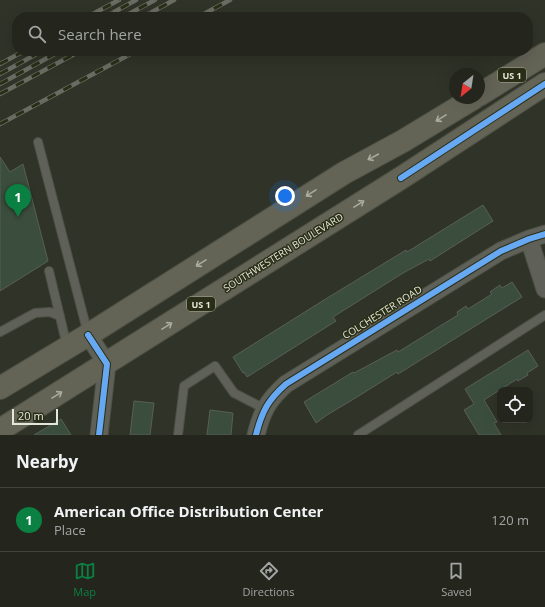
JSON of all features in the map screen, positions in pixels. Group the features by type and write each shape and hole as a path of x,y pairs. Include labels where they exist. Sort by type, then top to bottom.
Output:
{"main road":[{"name":"US 1","path":"485,91 545,54"},
{"name":"SOUTHWESTERN BOULEVARD","path":"0,430 407,174 545,84"},
{"path":"0,388 344,173 403,141 464,104"}],"street":[{"path":"537,237 545,289"},
{"name":"COLCHESTER ROAD","path":"256,435 265,409 273,396 286,384 500,251 537,237"},
{"path":"88,334 107,364 99,435"}],"lane":[{"path":"38,142 88,334"},
{"path":"49,271 67,347"},
{"path":"0,332 35,313 50,312 60,316"},
{"path":"358,435 545,315"},
{"path":"178,435 184,386 215,366 234,393 265,409"}],"building":[{"path":"0,157 10,172 23,164 48,261 0,291"},
{"path":"483,205 493,221 430,261 429,259 403,273 333,317 336,321 247,377 244,372 243,373 233,357 406,250 407,252"},
{"path":"512,282 522,297 398,374 397,372 316,423 304,402 353,372 354,373 397,350 398,352 458,315 457,312 466,306 468,309 492,294 490,292 500,285 502,288"},
{"path":"528,350 538,366 518,381 517,379 504,387 497,387 497,392 484,400 497,422 494,423 501,435 479,435 464,410 474,404 465,389"},
{"path":"134,401 154,403 150,435 130,435"},
{"path":"210,410 233,413 231,435 207,435"},
{"path":"61,419 71,435 34,435"}],"railway":[{"path":"96,12 119,0"},
{"path":"114,12 136,0"},
{"path":"132,12 155,0"},
{"path":"152,12 174,0"},
{"path":"207,12 230,0"},
{"path":"0,64 15,56"},
{"path":"0,74 33,56"},
{"path":"0,84 51,56"},
{"path":"0,94 71,56"},
{"path":"0,124 127,56"}],"cycle path":[{"path":"401,178 545,84"},
{"path":"256,435 266,406 286,384 501,251 545,234"},
{"path":"88,335 107,364 99,435"}],"place":[{"name":"American Office Distribution Center","path":"18,217"}]}
